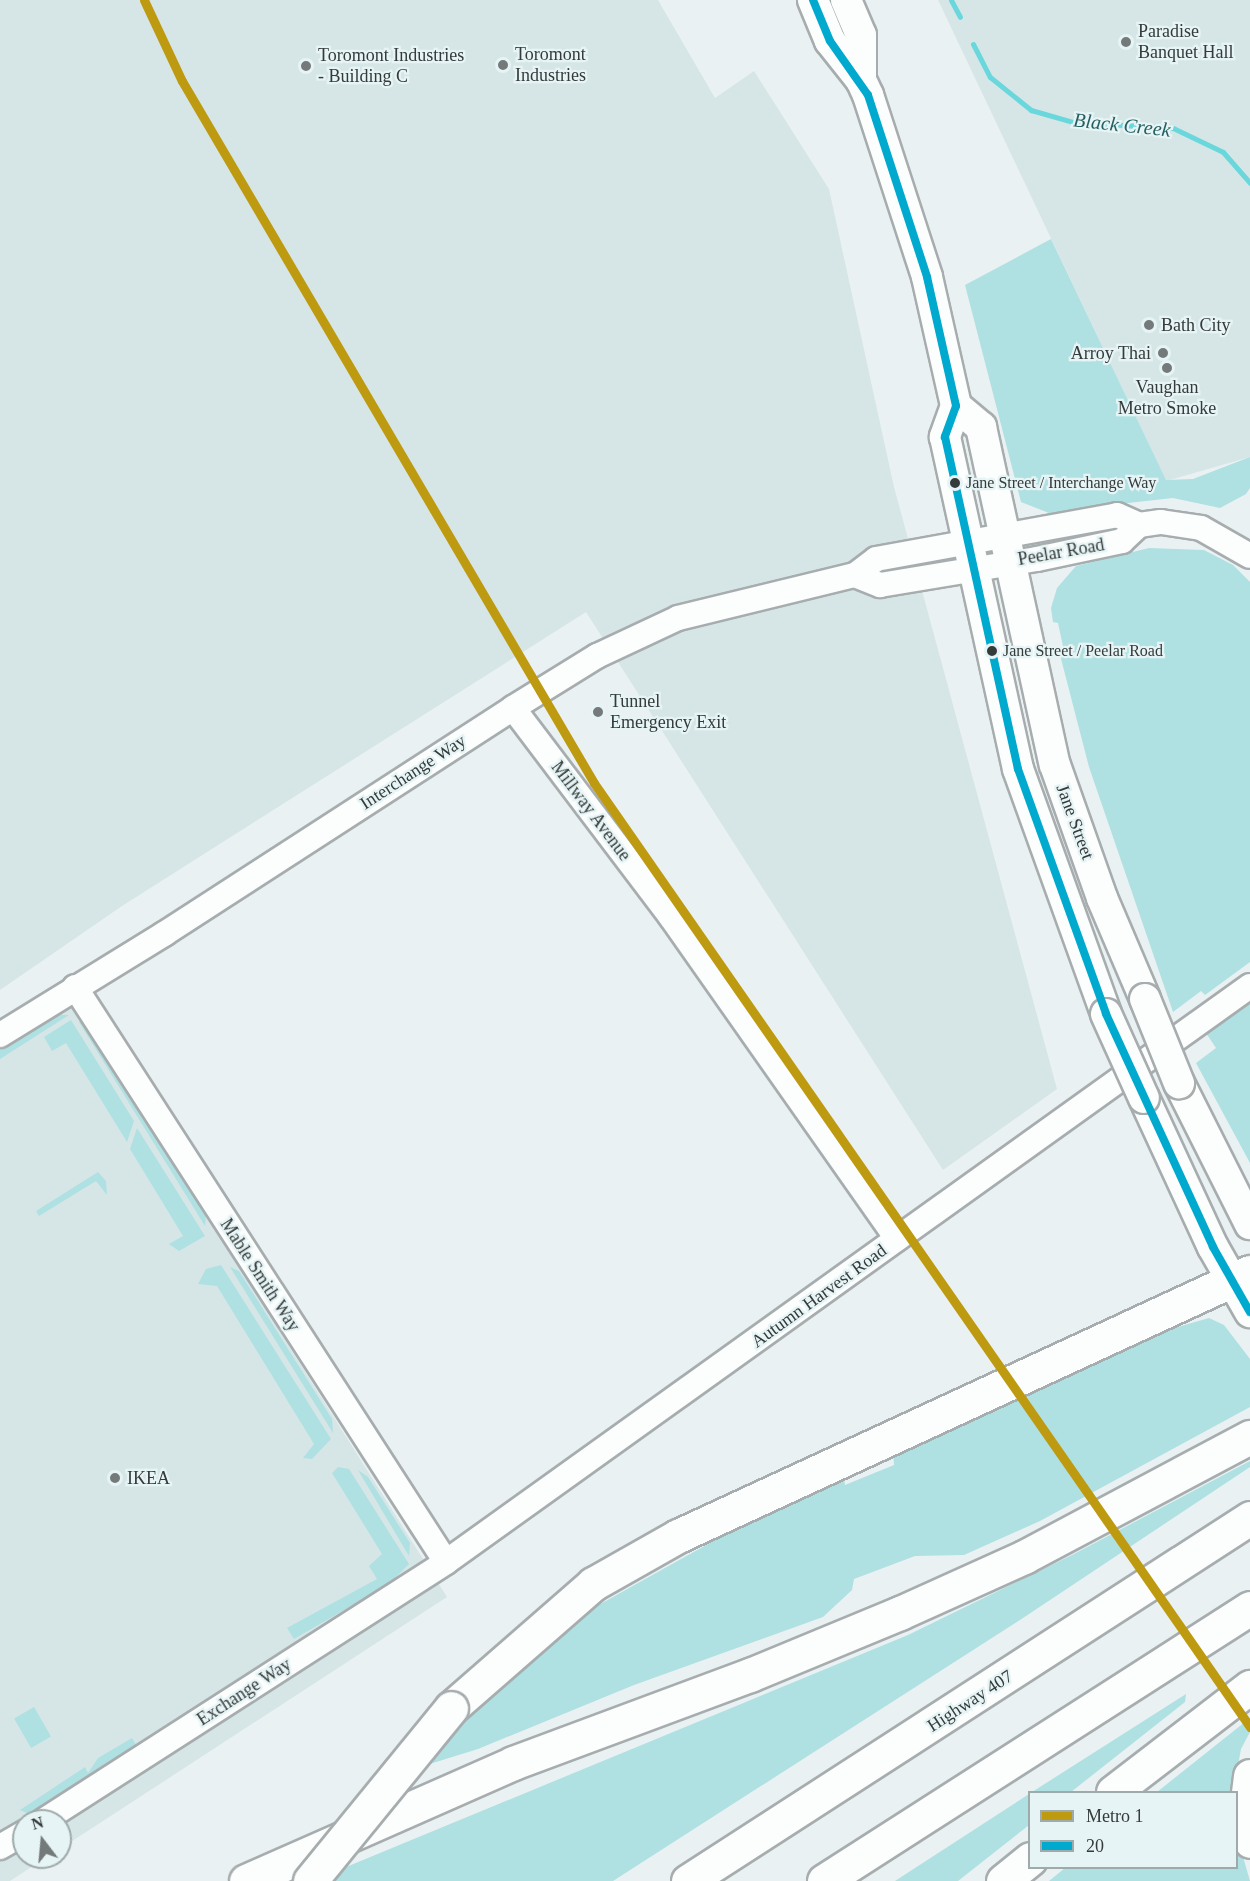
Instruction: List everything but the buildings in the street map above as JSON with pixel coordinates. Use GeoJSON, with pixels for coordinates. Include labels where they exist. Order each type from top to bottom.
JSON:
{"type":"FeatureCollection","features":[{"type":"Feature","properties":{"kind":"highway"},"geometry":{"type":"LineString","coordinates":[[310,1881],[451,1708],[592,1584],[678,1536],[1241,1276]]}},
{"type":"Feature","properties":{"kind":"highway"},"geometry":{"type":"LineString","coordinates":[[246,1881],[513,1763],[750,1675],[900,1613],[1024,1557],[1250,1437]]}},
{"type":"Feature","properties":{"kind":"highway","name":"Highway 407"},"geometry":{"type":"LineString","coordinates":[[688,1881],[1250,1518]]}},
{"type":"Feature","properties":{"kind":"highway"},"geometry":{"type":"LineString","coordinates":[[824,1881],[1250,1608]]}},
{"type":"Feature","properties":{"kind":"highway"},"geometry":{"type":"LineString","coordinates":[[1114,1791],[1250,1687]]}},
{"type":"Feature","properties":{"kind":"highway"},"geometry":{"type":"LineString","coordinates":[[1250,1776],[1246,1811],[1250,1841]]}},
{"type":"Feature","properties":{"kind":"highway"},"geometry":{"type":"LineString","coordinates":[[1003,1881],[1028,1860]]}},
{"type":"Feature","properties":{"kind":"main road"},"geometry":{"type":"LineString","coordinates":[[813,0],[830,41],[861,80]]}},
{"type":"Feature","properties":{"kind":"main road"},"geometry":{"type":"LineString","coordinates":[[846,0],[861,35],[861,80],[927,277],[957,406]]}},
{"type":"Feature","properties":{"kind":"main road","name":"Jane Street"},"geometry":{"type":"LineString","coordinates":[[1250,1224],[1179,1083],[1102,898],[1055,765],[981,427],[957,406],[945,437],[1018,769],[1106,1014],[1144,1098],[1241,1276],[1250,1312]]}},
{"type":"Feature","properties":{"kind":"street","name":"Peelar Road"},"geometry":{"type":"LineString","coordinates":[[972,554],[1122,541],[1139,525],[1161,522],[1201,528],[1250,556]]}},
{"type":"Feature","properties":{"kind":"street","name":"Interchange Way"},"geometry":{"type":"LineString","coordinates":[[0,1035],[597,656],[678,618],[855,575],[880,585],[972,554]]}},
{"type":"Feature","properties":{"kind":"street","name":"Millway Avenue"},"geometry":{"type":"LineString","coordinates":[[513,708],[671,917],[897,1239]]}},
{"type":"Feature","properties":{"kind":"street","name":"Autumn Harvest Road"},"geometry":{"type":"LineString","coordinates":[[446,1562],[1250,986]]}},
{"type":"Feature","properties":{"kind":"street","name":"Mable Smith Way"},"geometry":{"type":"LineString","coordinates":[[75,987],[446,1562]]}},
{"type":"Feature","properties":{"kind":"street","name":"Exchange Way"},"geometry":{"type":"LineString","coordinates":[[62,1809],[446,1562]]}},
{"type":"Feature","properties":{"kind":"shaded area"},"geometry":{"type":"Polygon","coordinates":[[[0,0],[658,0],[715,98],[754,71],[829,189],[894,487],[1057,1089],[943,1170],[586,612],[122,906],[0,990],[0,0]]]}},
{"type":"Feature","properties":{"kind":"shaded area"},"geometry":{"type":"Polygon","coordinates":[[[938,0],[1250,0],[1250,457],[1166,481],[938,0]]]}},
{"type":"Feature","properties":{"kind":"shaded area"},"geometry":{"type":"Polygon","coordinates":[[[1051,239],[1166,480],[1193,479],[1250,457],[1250,488],[1246,494],[1220,508],[1173,498],[1128,503],[1050,521],[1049,513],[1021,502],[965,285],[1051,239]]]}},
{"type":"Feature","properties":{"kind":"shaded area"},"geometry":{"type":"Polygon","coordinates":[[[1149,548],[1204,550],[1233,565],[1250,582],[1250,962],[1205,995],[1201,991],[1173,1012],[1089,767],[1059,651],[1064,651],[1058,623],[1053,622],[1051,608],[1057,588],[1076,566],[1149,548]]]}},
{"type":"Feature","properties":{"kind":"shaded area"},"geometry":{"type":"Polygon","coordinates":[[[1250,999],[1250,1163],[1196,1063],[1216,1048],[1206,1033],[1250,999]]]}},
{"type":"Feature","properties":{"kind":"shaded area"},"geometry":{"type":"Polygon","coordinates":[[[73,1003],[447,1597],[72,1841],[72,1809],[12,1809],[12,1869],[28,1869],[10,1881],[0,1881],[0,1048],[73,1003]]]}},
{"type":"Feature","properties":{"kind":"shaded area"},"geometry":{"type":"Polygon","coordinates":[[[59,1015],[69,1015],[0,1059],[0,1050],[59,1015]]]}},
{"type":"Feature","properties":{"kind":"shaded area"},"geometry":{"type":"Polygon","coordinates":[[[71,1020],[134,1121],[127,1142],[66,1043],[52,1051],[44,1037],[71,1020]]]}},
{"type":"Feature","properties":{"kind":"shaded area"},"geometry":{"type":"Polygon","coordinates":[[[82,1020],[206,1214],[205,1226],[79,1022],[82,1020]]]}},
{"type":"Feature","properties":{"kind":"shaded area"},"geometry":{"type":"Polygon","coordinates":[[[137,1128],[205,1236],[179,1251],[169,1244],[183,1236],[130,1149],[137,1128]]]}},
{"type":"Feature","properties":{"kind":"shaded area"},"geometry":{"type":"Polygon","coordinates":[[[98,1172],[106,1181],[107,1195],[96,1181],[39,1216],[36,1211],[98,1172]]]}},
{"type":"Feature","properties":{"kind":"shaded area"},"geometry":{"type":"Polygon","coordinates":[[[221,1265],[331,1439],[312,1459],[303,1458],[314,1444],[217,1286],[198,1284],[206,1269],[221,1265]]]}},
{"type":"Feature","properties":{"kind":"shaded area"},"geometry":{"type":"Polygon","coordinates":[[[230,1267],[239,1271],[332,1419],[333,1433],[230,1267]]]}},
{"type":"Feature","properties":{"kind":"shaded area"},"geometry":{"type":"Polygon","coordinates":[[[1209,1318],[1224,1325],[1250,1359],[1250,1407],[1040,1521],[964,1555],[915,1556],[854,1579],[852,1590],[823,1617],[634,1685],[478,1749],[420,1767],[468,1713],[595,1607],[794,1496],[843,1474],[845,1485],[894,1465],[893,1450],[1033,1391],[1150,1335],[1209,1318]]]}},
{"type":"Feature","properties":{"kind":"shaded area"},"geometry":{"type":"Polygon","coordinates":[[[1250,1461],[1250,1467],[1026,1616],[613,1881],[326,1881],[334,1872],[908,1635],[1074,1554],[1250,1461]]]}},
{"type":"Feature","properties":{"kind":"shaded area"},"geometry":{"type":"Polygon","coordinates":[[[338,1467],[349,1469],[409,1564],[389,1584],[294,1639],[287,1628],[377,1579],[369,1566],[382,1554],[332,1473],[338,1467]]]}},
{"type":"Feature","properties":{"kind":"shaded area"},"geometry":{"type":"Polygon","coordinates":[[[358,1470],[368,1477],[410,1543],[409,1556],[358,1470]]]}},
{"type":"Feature","properties":{"kind":"shaded area"},"geometry":{"type":"Polygon","coordinates":[[[1186,1694],[1185,1702],[1072,1791],[1034,1791],[1186,1694]]]}},
{"type":"Feature","properties":{"kind":"shaded area"},"geometry":{"type":"Polygon","coordinates":[[[34,1707],[51,1736],[31,1748],[14,1718],[34,1707]]]}},
{"type":"Feature","properties":{"kind":"shaded area"},"geometry":{"type":"Polygon","coordinates":[[[1250,1718],[1250,1732],[1241,1749],[1233,1791],[1158,1791],[1250,1718]]]}},
{"type":"Feature","properties":{"kind":"shaded area"},"geometry":{"type":"Polygon","coordinates":[[[132,1738],[138,1748],[37,1809],[22,1809],[85,1767],[88,1773],[98,1758],[132,1738]]]}},
{"type":"Feature","properties":{"kind":"shaded area"},"geometry":{"type":"Polygon","coordinates":[[[1028,1795],[1028,1826],[958,1881],[895,1881],[1028,1795]]]}},
{"type":"Feature","properties":{"kind":"shaded area"},"geometry":{"type":"Polygon","coordinates":[[[1238,1839],[1250,1881],[1049,1881],[1064,1869],[1238,1869],[1238,1839]]]}},
{"type":"Feature","properties":{"kind":"waterway","name":"Black Creek"},"geometry":{"type":"LineString","coordinates":[[951,0],[960,17]]}},
{"type":"Feature","properties":{"kind":"waterway","name":"Black Creek"},"geometry":{"type":"LineString","coordinates":[[973,44],[990,77],[1031,110],[1073,122],[1173,128],[1223,152],[1250,183]]}},
{"type":"Feature","properties":{"kind":"metro line","name":"1"},"geometry":{"type":"LineString","coordinates":[[144,0],[182,81],[594,783],[1250,1727]]}},
{"type":"Feature","properties":{"kind":"transit line","name":"20"},"geometry":{"type":"LineString","coordinates":[[813,0],[830,41],[868,95],[927,277],[956,406],[945,437],[1018,769],[1106,1014],[1213,1247],[1250,1312]]}},
{"type":"Feature","properties":{"kind":"place","name":"Paradise Banquet Hall"},"geometry":{"type":"Point","coordinates":[1126,42]}},
{"type":"Feature","properties":{"kind":"place","name":"Toromont Industries"},"geometry":{"type":"Point","coordinates":[503,65]}},
{"type":"Feature","properties":{"kind":"place","name":"Toromont Industries - Building C"},"geometry":{"type":"Point","coordinates":[306,66]}},
{"type":"Feature","properties":{"kind":"place","name":"Bath City"},"geometry":{"type":"Point","coordinates":[1149,325]}},
{"type":"Feature","properties":{"kind":"place","name":"Arroy Thai"},"geometry":{"type":"Point","coordinates":[1163,353]}},
{"type":"Feature","properties":{"kind":"place","name":"Vaughan Metro Smoke"},"geometry":{"type":"Point","coordinates":[1167,368]}},
{"type":"Feature","properties":{"kind":"place","name":"Jane Street / Interchange Way"},"geometry":{"type":"Point","coordinates":[955,483]}},
{"type":"Feature","properties":{"kind":"place","name":"Jane Street / Peelar Road"},"geometry":{"type":"Point","coordinates":[992,651]}},
{"type":"Feature","properties":{"kind":"place","name":"Tunnel Emergency Exit"},"geometry":{"type":"Point","coordinates":[598,712]}},
{"type":"Feature","properties":{"kind":"place","name":"IKEA"},"geometry":{"type":"Point","coordinates":[115,1478]}}]}
